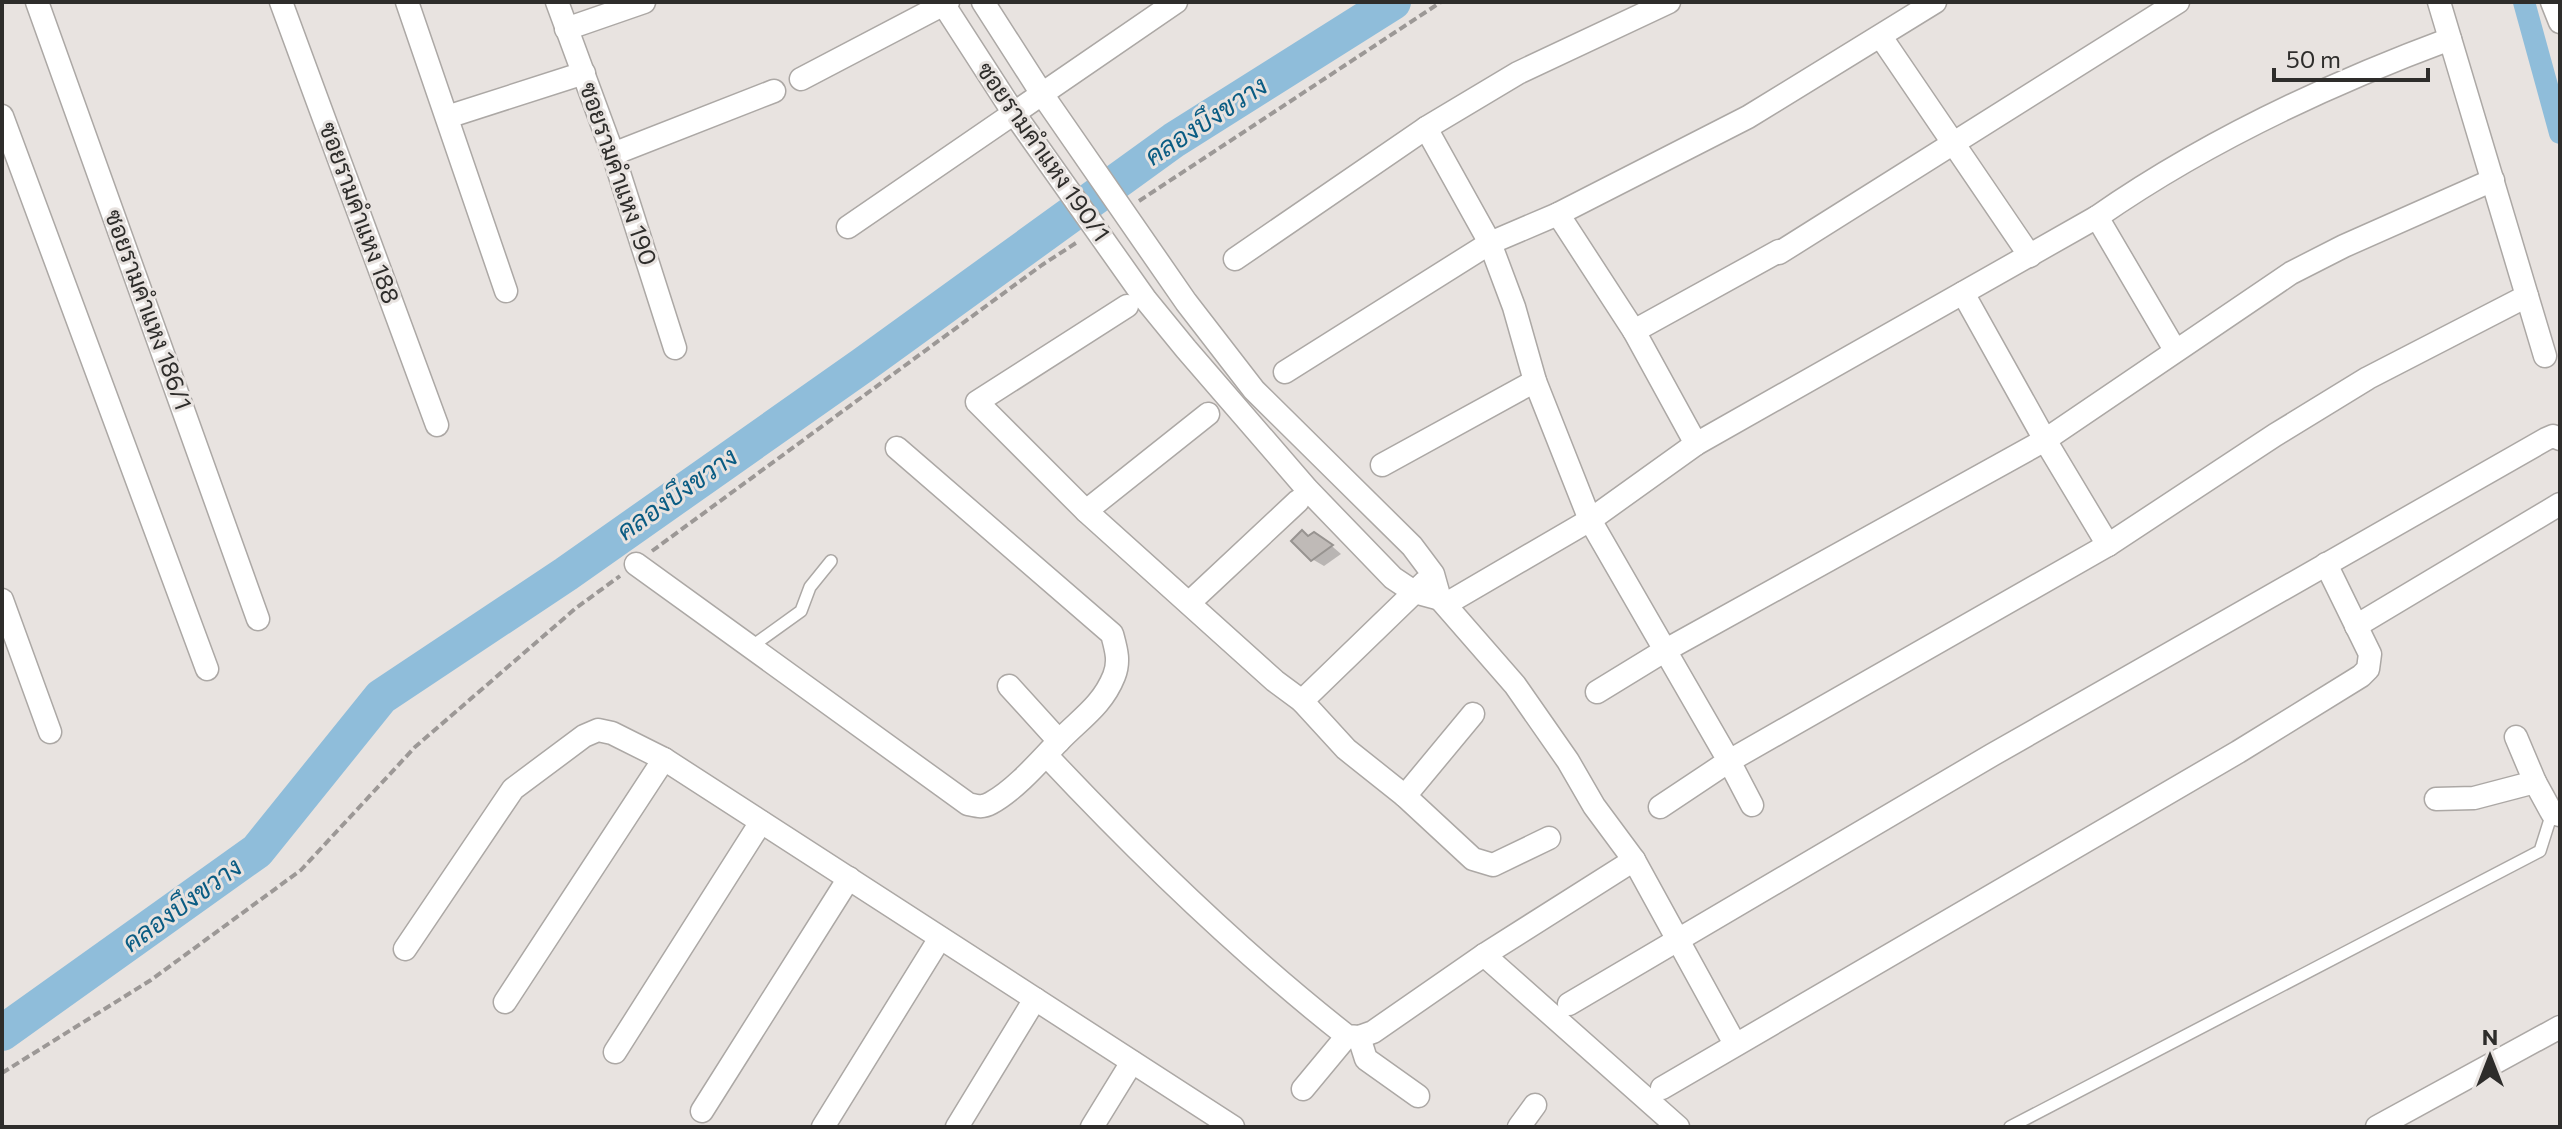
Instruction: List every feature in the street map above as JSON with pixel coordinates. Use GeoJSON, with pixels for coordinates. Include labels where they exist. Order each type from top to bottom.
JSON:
{"type":"FeatureCollection","features":[{"type":"Feature","properties":{"kind":"street","name":"ซอยรามคำแหง 186/1"},"geometry":{"type":"LineString","coordinates":[[37,2],[258,619]]}},
{"type":"Feature","properties":{"kind":"street","name":"ซอยรามคำแหง 188"},"geometry":{"type":"LineString","coordinates":[[281,2],[437,425]]}},
{"type":"Feature","properties":{"kind":"street"},"geometry":{"type":"LineString","coordinates":[[407,2],[506,291]]}},
{"type":"Feature","properties":{"kind":"street","name":"ซอยรามคำแหง 190"},"geometry":{"type":"LineString","coordinates":[[557,2],[613,154],[675,348]]}},
{"type":"Feature","properties":{"kind":"street"},"geometry":{"type":"LineString","coordinates":[[566,29],[644,2]]}},
{"type":"Feature","properties":{"kind":"street","name":"ซอยรามคำแหง 190/1"},"geometry":{"type":"LineString","coordinates":[[983,2],[1042,94],[1186,302],[1254,390],[1412,546],[1433,574]]}},
{"type":"Feature","properties":{"kind":"street"},"geometry":{"type":"LineString","coordinates":[[848,227],[1176,2]]}},
{"type":"Feature","properties":{"kind":"street"},"geometry":{"type":"LineString","coordinates":[[1235,259],[1426,128],[1518,73],[1669,2]]}},
{"type":"Feature","properties":{"kind":"street"},"geometry":{"type":"LineString","coordinates":[[1285,372],[1490,243],[1558,214],[1748,117],[1935,2]]}},
{"type":"Feature","properties":{"kind":"street"},"geometry":{"type":"LineString","coordinates":[[1634,331],[1779,252],[2178,2]]}},
{"type":"Feature","properties":{"kind":"street"},"geometry":{"type":"LineString","coordinates":[[2439,2],[2545,356]]}},
{"type":"Feature","properties":{"kind":"street"},"geometry":{"type":"LineString","coordinates":[[2552,2],[2560,22]]}},
{"type":"Feature","properties":{"kind":"street"},"geometry":{"type":"LineString","coordinates":[[801,79],[945,3]]}},
{"type":"Feature","properties":{"kind":"street","name":"ซอยรามคำแหง 190/1"},"geometry":{"type":"LineString","coordinates":[[945,3],[1013,112],[1144,307],[1307,489],[1308,499],[1393,578],[1414,592]]}},
{"type":"Feature","properties":{"kind":"street"},"geometry":{"type":"LineString","coordinates":[[1881,37],[2030,256]]}},
{"type":"Feature","properties":{"kind":"street"},"geometry":{"type":"LineString","coordinates":[[1414,592],[1443,602],[1590,520],[1696,444],[2030,256],[2097,217],[2150,180],[2233,135],[2366,71],[2450,39]]}},
{"type":"Feature","properties":{"kind":"street"},"geometry":{"type":"LineString","coordinates":[[447,117],[584,73]]}},
{"type":"Feature","properties":{"kind":"street"},"geometry":{"type":"LineString","coordinates":[[613,154],[774,91]]}},
{"type":"Feature","properties":{"kind":"street"},"geometry":{"type":"LineString","coordinates":[[2,116],[207,669]]}},
{"type":"Feature","properties":{"kind":"street"},"geometry":{"type":"LineString","coordinates":[[1426,128],[1490,243],[1514,307],[1535,381],[1590,520],[1752,805]]}},
{"type":"Feature","properties":{"kind":"street"},"geometry":{"type":"LineString","coordinates":[[1597,692],[1664,651],[2045,440],[2291,273],[2493,180]]}},
{"type":"Feature","properties":{"kind":"street"},"geometry":{"type":"LineString","coordinates":[[1558,214],[1634,331],[1696,444]]}},
{"type":"Feature","properties":{"kind":"street"},"geometry":{"type":"LineString","coordinates":[[2097,217],[2175,350]]}},
{"type":"Feature","properties":{"kind":"street"},"geometry":{"type":"LineString","coordinates":[[1963,293],[2108,545]]}},
{"type":"Feature","properties":{"kind":"street"},"geometry":{"type":"LineString","coordinates":[[1660,807],[1729,761],[2108,545],[2320,406],[2527,296]]}},
{"type":"Feature","properties":{"kind":"street"},"geometry":{"type":"LineString","coordinates":[[1186,302],[1144,307],[977,402],[1086,511],[1275,681],[1302,701],[1346,749],[1405,796],[1473,859],[1493,865],[1549,838]]}},
{"type":"Feature","properties":{"kind":"street"},"geometry":{"type":"LineString","coordinates":[[1382,465],[1535,381]]}},
{"type":"Feature","properties":{"kind":"street"},"geometry":{"type":"LineString","coordinates":[[1086,511],[1208,414]]}},
{"type":"Feature","properties":{"kind":"street"},"geometry":{"type":"LineString","coordinates":[[1569,1004],[1992,755],[2326,564],[2546,439],[2553,436],[2560,439]]}},
{"type":"Feature","properties":{"kind":"street"},"geometry":{"type":"LineString","coordinates":[[636,564],[968,804],[981,807],[993,803],[1093,711],[1114,676],[1118,656],[1112,634],[897,448]]}},
{"type":"Feature","properties":{"kind":"street"},"geometry":{"type":"LineString","coordinates":[[1189,603],[1308,499],[1342,475]]}},
{"type":"Feature","properties":{"kind":"street"},"geometry":{"type":"LineString","coordinates":[[2356,626],[2560,504]]}},
{"type":"Feature","properties":{"kind":"street"},"geometry":{"type":"LineString","coordinates":[[1662,1088],[2346,687],[2368,669],[2370,654],[2326,564]]}},
{"type":"Feature","properties":{"kind":"street"},"geometry":{"type":"LineString","coordinates":[[1302,701],[1433,574],[1443,602],[1515,685],[1568,761],[1594,806],[1634,860],[1735,1044]]}},
{"type":"Feature","properties":{"kind":"street"},"geometry":{"type":"LineString","coordinates":[[2,600],[50,732]]}},
{"type":"Feature","properties":{"kind":"street"},"geometry":{"type":"LineString","coordinates":[[1009,686],[1053,748],[1130,842],[1281,984],[1353,1037],[1366,1059],[1418,1096]]}},
{"type":"Feature","properties":{"kind":"street"},"geometry":{"type":"LineString","coordinates":[[1405,796],[1473,714]]}},
{"type":"Feature","properties":{"kind":"street"},"geometry":{"type":"LineString","coordinates":[[405,949],[513,789],[584,736],[598,730],[612,733],[664,759],[1228,1126]]}},
{"type":"Feature","properties":{"kind":"street"},"geometry":{"type":"LineString","coordinates":[[2516,737],[2535,782],[2556,814]]}},
{"type":"Feature","properties":{"kind":"street"},"geometry":{"type":"LineString","coordinates":[[505,1002],[664,759]]}},
{"type":"Feature","properties":{"kind":"street"},"geometry":{"type":"LineString","coordinates":[[2436,799],[2474,798],[2535,782]]}},
{"type":"Feature","properties":{"kind":"street"},"geometry":{"type":"LineString","coordinates":[[615,1052],[761,822]]}},
{"type":"Feature","properties":{"kind":"street"},"geometry":{"type":"LineString","coordinates":[[1303,1089],[1353,1037],[1373,1032],[1484,955],[1634,860]]}},
{"type":"Feature","properties":{"kind":"street"},"geometry":{"type":"LineString","coordinates":[[702,1111],[849,878]]}},
{"type":"Feature","properties":{"kind":"street"},"geometry":{"type":"LineString","coordinates":[[823,1127],[940,938]]}},
{"type":"Feature","properties":{"kind":"street"},"geometry":{"type":"LineString","coordinates":[[1484,955],[1678,1127]]}},
{"type":"Feature","properties":{"kind":"street"},"geometry":{"type":"LineString","coordinates":[[957,1127],[1035,999]]}},
{"type":"Feature","properties":{"kind":"street"},"geometry":{"type":"LineString","coordinates":[[2377,1127],[2560,1027]]}},
{"type":"Feature","properties":{"kind":"street"},"geometry":{"type":"LineString","coordinates":[[1092,1127],[1132,1062]]}},
{"type":"Feature","properties":{"kind":"street"},"geometry":{"type":"LineString","coordinates":[[1519,1127],[1535,1105]]}},
{"type":"Feature","properties":{"kind":"lane"},"geometry":{"type":"LineString","coordinates":[[751,647],[801,611],[810,587],[831,561]]}},
{"type":"Feature","properties":{"kind":"lane"},"geometry":{"type":"LineString","coordinates":[[2010,1127],[2540,851],[2556,814]]}},
{"type":"Feature","properties":{"kind":"path"},"geometry":{"type":"LineString","coordinates":[[1135,204],[1441,2]]}},
{"type":"Feature","properties":{"kind":"path"},"geometry":{"type":"LineString","coordinates":[[2,1073],[151,980],[301,870],[415,747],[576,608],[842,411],[1082,239]]}},
{"type":"Feature","properties":{"kind":"building"},"geometry":{"type":"Polygon","coordinates":[[[1302,530],[1308,536],[1314,532],[1333,545],[1311,561],[1291,541],[1302,530]]]}},
{"type":"Feature","properties":{"kind":"waterway","name":"คลองบึงขวาง"},"geometry":{"type":"LineString","coordinates":[[2,1033],[257,851],[381,697],[566,574],[863,365],[1174,140],[1393,2]]}},
{"type":"Feature","properties":{"kind":"waterway"},"geometry":{"type":"LineString","coordinates":[[2524,2],[2560,133]]}}]}
